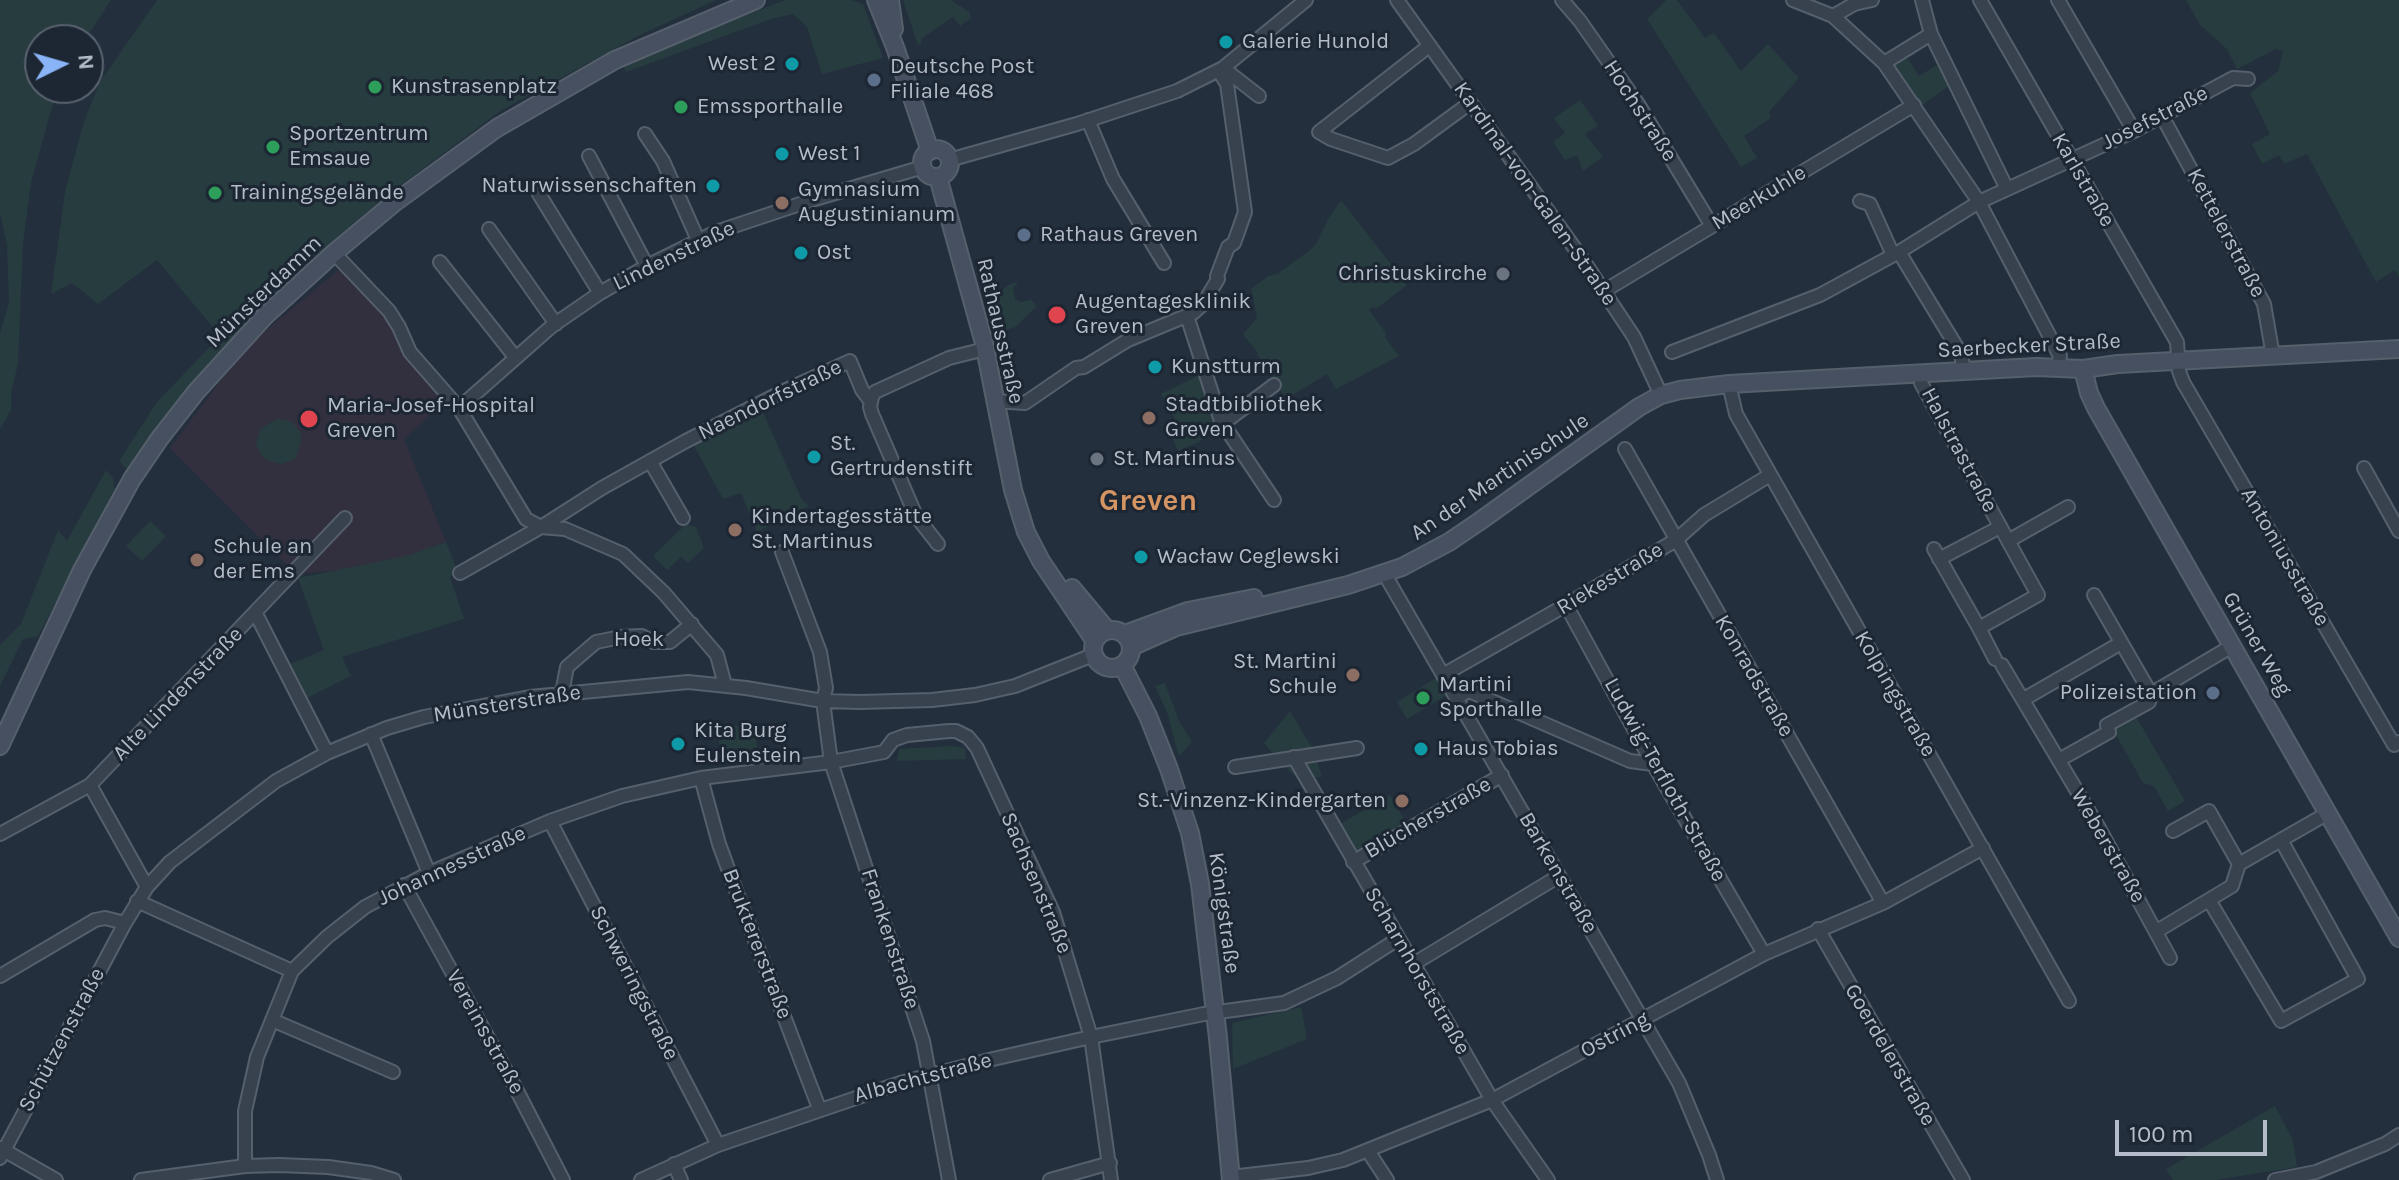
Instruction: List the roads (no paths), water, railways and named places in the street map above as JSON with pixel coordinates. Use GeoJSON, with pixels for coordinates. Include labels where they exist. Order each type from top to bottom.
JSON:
{"type":"FeatureCollection","features":[{"type":"Feature","properties":{"kind":"street","name":"Münsterdamm"},"geometry":{"type":"LineString","coordinates":[[0,746],[82,570],[132,479],[160,438],[265,316],[394,203],[497,128],[615,60],[756,0]]}},
{"type":"Feature","properties":{"kind":"street"},"geometry":{"type":"LineString","coordinates":[[876,0],[930,151]]}},
{"type":"Feature","properties":{"kind":"street"},"geometry":{"type":"LineString","coordinates":[[890,0],[895,47]]}},
{"type":"Feature","properties":{"kind":"street"},"geometry":{"type":"LineString","coordinates":[[949,160],[1177,91],[1221,69],[1306,0]]}},
{"type":"Feature","properties":{"kind":"street","name":"Kardinal-von-Galen-Straße"},"geometry":{"type":"LineString","coordinates":[[1397,0],[1604,291],[1634,337],[1661,395]]}},
{"type":"Feature","properties":{"kind":"street","name":"Hochstraße"},"geometry":{"type":"LineString","coordinates":[[1562,0],[1638,104],[1712,226]]}},
{"type":"Feature","properties":{"kind":"street"},"geometry":{"type":"LineString","coordinates":[[1793,0],[1833,16],[1884,63],[1979,202],[2060,356],[2058,366]]}},
{"type":"Feature","properties":{"kind":"street"},"geometry":{"type":"LineString","coordinates":[[1833,16],[1854,4],[1872,0]]}},
{"type":"Feature","properties":{"kind":"street"},"geometry":{"type":"LineString","coordinates":[[1922,0],[1931,34],[2007,189]]}},
{"type":"Feature","properties":{"kind":"street","name":"Karlstraße"},"geometry":{"type":"LineString","coordinates":[[1980,0],[2177,342],[2179,361]]}},
{"type":"Feature","properties":{"kind":"street"},"geometry":{"type":"LineString","coordinates":[[2058,0],[2134,131]]}},
{"type":"Feature","properties":{"kind":"street"},"geometry":{"type":"LineString","coordinates":[[1884,63],[1931,34]]}},
{"type":"Feature","properties":{"kind":"street"},"geometry":{"type":"LineString","coordinates":[[1429,46],[1325,135],[1388,158],[1414,144],[1470,103]]}},
{"type":"Feature","properties":{"kind":"street"},"geometry":{"type":"LineString","coordinates":[[1221,69],[1259,96]]}},
{"type":"Feature","properties":{"kind":"street"},"geometry":{"type":"LineString","coordinates":[[995,401],[1025,403],[1076,368],[1084,367],[1128,340],[1187,316],[1203,304],[1218,279],[1228,247],[1234,243],[1245,212],[1227,84],[1221,69]]}},
{"type":"Feature","properties":{"kind":"street","name":"Josefstraße"},"geometry":{"type":"LineString","coordinates":[[1672,352],[1820,295],[1896,254],[1979,202],[2134,131],[2233,78],[2248,79]]}},
{"type":"Feature","properties":{"kind":"street","name":"Meerkuhle"},"geometry":{"type":"LineString","coordinates":[[1604,291],[1914,105]]}},
{"type":"Feature","properties":{"kind":"street","name":"Kettelerstraße"},"geometry":{"type":"LineString","coordinates":[[2162,116],[2264,304],[2273,356]]}},
{"type":"Feature","properties":{"kind":"street"},"geometry":{"type":"LineString","coordinates":[[1088,120],[1113,179],[1164,263]]}},
{"type":"Feature","properties":{"kind":"street"},"geometry":{"type":"LineString","coordinates":[[645,134],[663,161],[698,240]]}},
{"type":"Feature","properties":{"kind":"street"},"geometry":{"type":"LineString","coordinates":[[941,150],[949,160],[947,171],[938,177],[928,174],[923,167],[923,158],[930,151],[941,150]]}},
{"type":"Feature","properties":{"kind":"street"},"geometry":{"type":"LineString","coordinates":[[589,156],[647,266]]}},
{"type":"Feature","properties":{"kind":"street","name":"Lindenstraße"},"geometry":{"type":"LineString","coordinates":[[459,408],[556,324],[600,293],[647,266],[698,240],[815,199],[923,167]]}},
{"type":"Feature","properties":{"kind":"street","name":"Rathausstraße"},"geometry":{"type":"LineString","coordinates":[[938,177],[985,349],[1015,497],[1029,531],[1069,584],[1098,642]]}},
{"type":"Feature","properties":{"kind":"street"},"geometry":{"type":"LineString","coordinates":[[539,194],[600,293]]}},
{"type":"Feature","properties":{"kind":"street"},"geometry":{"type":"LineString","coordinates":[[1860,201],[1870,204],[1896,254],[1961,354],[1964,371]]}},
{"type":"Feature","properties":{"kind":"street"},"geometry":{"type":"LineString","coordinates":[[489,229],[556,324]]}},
{"type":"Feature","properties":{"kind":"street"},"geometry":{"type":"LineString","coordinates":[[334,253],[389,311],[410,352],[459,408],[526,519],[541,527],[565,529],[623,554],[664,593],[717,655],[725,685]]}},
{"type":"Feature","properties":{"kind":"street"},"geometry":{"type":"LineString","coordinates":[[440,262],[515,357]]}},
{"type":"Feature","properties":{"kind":"street"},"geometry":{"type":"LineString","coordinates":[[1187,316],[1221,421],[1274,500]]}},
{"type":"Feature","properties":{"kind":"street"},"geometry":{"type":"LineString","coordinates":[[938,544],[916,516],[872,414],[871,402],[875,392],[905,378],[949,358],[985,349]]}},
{"type":"Feature","properties":{"kind":"street","name":"Saerbecker Straße"},"geometry":{"type":"LineString","coordinates":[[1661,395],[1729,384],[2058,366],[2083,369],[2118,364],[2399,349]]}},
{"type":"Feature","properties":{"kind":"street","name":"Naendorfstraße"},"geometry":{"type":"LineString","coordinates":[[460,573],[650,461],[786,390],[850,361],[862,390],[871,402]]}},
{"type":"Feature","properties":{"kind":"street","name":"Antoniusstraße"},"geometry":{"type":"LineString","coordinates":[[2179,361],[2183,382],[2394,745],[2399,742]]}},
{"type":"Feature","properties":{"kind":"street","name":"Grüner Weg"},"geometry":{"type":"LineString","coordinates":[[2083,369],[2096,408],[2399,938]]}},
{"type":"Feature","properties":{"kind":"street","name":"Halstrastraße"},"geometry":{"type":"LineString","coordinates":[[1921,373],[1921,383],[2038,595],[1979,628]]}},
{"type":"Feature","properties":{"kind":"street","name":"Kolpingstraße"},"geometry":{"type":"LineString","coordinates":[[1729,384],[1736,414],[2069,1001]]}},
{"type":"Feature","properties":{"kind":"street"},"geometry":{"type":"LineString","coordinates":[[1221,421],[1229,419],[1274,385]]}},
{"type":"Feature","properties":{"kind":"street","name":"An der Martinischule"},"geometry":{"type":"LineString","coordinates":[[1128,641],[1188,611],[1221,603],[1311,593],[1402,567],[1449,542],[1639,407],[1661,395]]}},
{"type":"Feature","properties":{"kind":"street","name":"Konradstraße"},"geometry":{"type":"LineString","coordinates":[[1625,449],[1883,903]]}},
{"type":"Feature","properties":{"kind":"street"},"geometry":{"type":"LineString","coordinates":[[650,461],[683,518]]}},
{"type":"Feature","properties":{"kind":"street"},"geometry":{"type":"LineString","coordinates":[[2364,468],[2399,531]]}},
{"type":"Feature","properties":{"kind":"street","name":"Riekestraße"},"geometry":{"type":"LineString","coordinates":[[1443,675],[1676,540],[1704,515],[1770,475]]}},
{"type":"Feature","properties":{"kind":"street"},"geometry":{"type":"LineString","coordinates":[[2008,541],[2068,507]]}},
{"type":"Feature","properties":{"kind":"street","name":"Alte Lindenstraße"},"geometry":{"type":"LineString","coordinates":[[0,834],[90,785],[345,518]]}},
{"type":"Feature","properties":{"kind":"street","name":"Halstrastraße"},"geometry":{"type":"LineString","coordinates":[[1998,662],[1936,554],[2000,527]]}},
{"type":"Feature","properties":{"kind":"street","name":"Frankenstraße"},"geometry":{"type":"LineString","coordinates":[[782,552],[820,652],[831,762],[913,1007],[931,1074],[949,1180]]}},
{"type":"Feature","properties":{"kind":"street","name":"Barkenstraße"},"geometry":{"type":"LineString","coordinates":[[1384,573],[1644,1020],[1684,1093],[1717,1180]]}},
{"type":"Feature","properties":{"kind":"street"},"geometry":{"type":"LineString","coordinates":[[2059,760],[2109,732],[2107,725],[2149,702],[2151,694],[2094,595]]}},
{"type":"Feature","properties":{"kind":"street","name":"Ludwig-Terfloth-Straße"},"geometry":{"type":"LineString","coordinates":[[1566,605],[1653,764],[1764,954]]}},
{"type":"Feature","properties":{"kind":"street"},"geometry":{"type":"LineString","coordinates":[[256,614],[327,753]]}},
{"type":"Feature","properties":{"kind":"street","name":"Hoek"},"geometry":{"type":"LineString","coordinates":[[562,693],[567,667],[596,642],[642,636],[653,642],[670,642],[692,624]]}},
{"type":"Feature","properties":{"kind":"street"},"geometry":{"type":"LineString","coordinates":[[1114,629],[1128,641],[1127,660],[1122,665],[1105,667],[1096,660],[1098,642],[1114,629]]}},
{"type":"Feature","properties":{"kind":"street","name":"Münsterstraße"},"geometry":{"type":"LineString","coordinates":[[125,923],[147,887],[170,862],[276,781],[327,753],[387,728],[444,712],[562,693],[688,682],[823,701],[932,700],[975,695],[1015,686],[1098,642]]}},
{"type":"Feature","properties":{"kind":"street"},"geometry":{"type":"LineString","coordinates":[[2024,699],[2121,643]]}},
{"type":"Feature","properties":{"kind":"street"},"geometry":{"type":"LineString","coordinates":[[2151,694],[2232,646]]}},
{"type":"Feature","properties":{"kind":"street","name":"Weberstraße"},"geometry":{"type":"LineString","coordinates":[[1998,662],[2024,699],[2170,958]]}},
{"type":"Feature","properties":{"kind":"street","name":"Königstraße"},"geometry":{"type":"LineString","coordinates":[[1122,665],[1148,716],[1190,833],[1200,884],[1231,1179]]}},
{"type":"Feature","properties":{"kind":"street"},"geometry":{"type":"LineString","coordinates":[[1457,697],[1469,691],[1630,761],[1653,764]]}},
{"type":"Feature","properties":{"kind":"street","name":"Sachsenstraße"},"geometry":{"type":"LineString","coordinates":[[831,762],[884,752],[893,740],[907,735],[956,731],[968,737],[977,748],[1053,912],[1091,1037],[1111,1180]]}},
{"type":"Feature","properties":{"kind":"street"},"geometry":{"type":"LineString","coordinates":[[371,734],[429,873]]}},
{"type":"Feature","properties":{"kind":"street"},"geometry":{"type":"LineString","coordinates":[[1235,767],[1357,748]]}},
{"type":"Feature","properties":{"kind":"street","name":"Scharnhorststraße"},"geometry":{"type":"LineString","coordinates":[[1294,757],[1492,1100],[1548,1180]]}},
{"type":"Feature","properties":{"kind":"street","name":"Johannesstraße"},"geometry":{"type":"LineString","coordinates":[[245,1166],[245,1111],[257,1057],[292,971],[327,937],[365,907],[429,873],[550,821],[622,796],[701,778],[831,762]]}},
{"type":"Feature","properties":{"kind":"street","name":"Blücherstraße"},"geometry":{"type":"LineString","coordinates":[[1353,862],[1502,775]]}},
{"type":"Feature","properties":{"kind":"street","name":"Bruktererstraße"},"geometry":{"type":"LineString","coordinates":[[701,778],[732,881],[819,1108]]}},
{"type":"Feature","properties":{"kind":"street"},"geometry":{"type":"LineString","coordinates":[[90,785],[147,887]]}},
{"type":"Feature","properties":{"kind":"street"},"geometry":{"type":"LineString","coordinates":[[2173,831],[2209,811],[2239,864]]}},
{"type":"Feature","properties":{"kind":"street"},"geometry":{"type":"LineString","coordinates":[[2157,931],[2232,886],[2239,864],[2328,813]]}},
{"type":"Feature","properties":{"kind":"street","name":"Schweringstraße"},"geometry":{"type":"LineString","coordinates":[[550,821],[718,1145]]}},
{"type":"Feature","properties":{"kind":"street"},"geometry":{"type":"LineString","coordinates":[[2209,900],[2281,1021],[2358,979],[2281,840]]}},
{"type":"Feature","properties":{"kind":"street","name":"Ostring"},"geometry":{"type":"LineString","coordinates":[[1231,1179],[1343,1160],[1492,1100],[1764,954],[1883,903],[1983,848]]}},
{"type":"Feature","properties":{"kind":"street"},"geometry":{"type":"LineString","coordinates":[[1415,963],[1559,876]]}},
{"type":"Feature","properties":{"kind":"street","name":"Vereinsstraße"},"geometry":{"type":"LineString","coordinates":[[404,885],[563,1180]]}},
{"type":"Feature","properties":{"kind":"street"},"geometry":{"type":"LineString","coordinates":[[137,901],[292,971]]}},
{"type":"Feature","properties":{"kind":"street"},"geometry":{"type":"LineString","coordinates":[[0,976],[95,920],[105,918],[125,923]]}},
{"type":"Feature","properties":{"kind":"street","name":"Schützenstraße"},"geometry":{"type":"LineString","coordinates":[[1,1152],[125,923]]}},
{"type":"Feature","properties":{"kind":"street","name":"Goerdelerstraße"},"geometry":{"type":"LineString","coordinates":[[1818,929],[1963,1180]]}},
{"type":"Feature","properties":{"kind":"street","name":"Albachtstraße"},"geometry":{"type":"LineString","coordinates":[[641,1180],[718,1145],[819,1108],[931,1074],[1215,1012],[1284,1003],[1337,978],[1398,939]]}},
{"type":"Feature","properties":{"kind":"street"},"geometry":{"type":"LineString","coordinates":[[272,1020],[393,1072]]}},
{"type":"Feature","properties":{"kind":"street"},"geometry":{"type":"LineString","coordinates":[[2275,1180],[2308,1177],[2399,1135]]}},
{"type":"Feature","properties":{"kind":"street"},"geometry":{"type":"LineString","coordinates":[[1368,1151],[1387,1180]]}},
{"type":"Feature","properties":{"kind":"street"},"geometry":{"type":"LineString","coordinates":[[1,1152],[56,1180]]}},
{"type":"Feature","properties":{"kind":"street"},"geometry":{"type":"LineString","coordinates":[[1050,1180],[1110,1163]]}},
{"type":"Feature","properties":{"kind":"street"},"geometry":{"type":"LineString","coordinates":[[674,1164],[681,1180]]}},
{"type":"Feature","properties":{"kind":"street"},"geometry":{"type":"LineString","coordinates":[[141,1180],[245,1166],[328,1167],[371,1173],[394,1180]]}},
{"type":"Feature","properties":{"kind":"place","name":"Galerie Hunold"},"geometry":{"type":"Point","coordinates":[1226,42]}},
{"type":"Feature","properties":{"kind":"place","name":"West 2"},"geometry":{"type":"Point","coordinates":[792,64]}},
{"type":"Feature","properties":{"kind":"place","name":"Deutsche Post Filiale 468"},"geometry":{"type":"Point","coordinates":[874,80]}},
{"type":"Feature","properties":{"kind":"place","name":"Kunstrasenplatz"},"geometry":{"type":"Point","coordinates":[375,87]}},
{"type":"Feature","properties":{"kind":"place","name":"Emssporthalle"},"geometry":{"type":"Point","coordinates":[681,107]}},
{"type":"Feature","properties":{"kind":"place","name":"Sportzentrum Emsaue"},"geometry":{"type":"Point","coordinates":[273,147]}},
{"type":"Feature","properties":{"kind":"place","name":"West 1"},"geometry":{"type":"Point","coordinates":[782,154]}},
{"type":"Feature","properties":{"kind":"place","name":"Naturwissenschaften"},"geometry":{"type":"Point","coordinates":[713,186]}},
{"type":"Feature","properties":{"kind":"place","name":"Trainingsgelände"},"geometry":{"type":"Point","coordinates":[215,193]}},
{"type":"Feature","properties":{"kind":"place","name":"Gymnasium Augustinianum"},"geometry":{"type":"Point","coordinates":[782,203]}},
{"type":"Feature","properties":{"kind":"place","name":"Rathaus Greven"},"geometry":{"type":"Point","coordinates":[1024,235]}},
{"type":"Feature","properties":{"kind":"place","name":"Ost"},"geometry":{"type":"Point","coordinates":[801,253]}},
{"type":"Feature","properties":{"kind":"place","name":"Christuskirche"},"geometry":{"type":"Point","coordinates":[1503,274]}},
{"type":"Feature","properties":{"kind":"place","name":"Augentagesklinik Greven"},"geometry":{"type":"Point","coordinates":[1057,315]}},
{"type":"Feature","properties":{"kind":"place","name":"Kunstturm"},"geometry":{"type":"Point","coordinates":[1155,367]}},
{"type":"Feature","properties":{"kind":"place","name":"Stadtbibliothek Greven"},"geometry":{"type":"Point","coordinates":[1149,418]}},
{"type":"Feature","properties":{"kind":"place","name":"Maria-Josef-Hospital Greven"},"geometry":{"type":"Point","coordinates":[309,419]}},
{"type":"Feature","properties":{"kind":"place","name":"St. Gertrudenstift"},"geometry":{"type":"Point","coordinates":[814,457]}},
{"type":"Feature","properties":{"kind":"place","name":"St. Martinus"},"geometry":{"type":"Point","coordinates":[1097,459]}},
{"type":"Feature","properties":{"kind":"place","name":"Kindertagesstätte St. Martinus"},"geometry":{"type":"Point","coordinates":[735,530]}},
{"type":"Feature","properties":{"kind":"place","name":"Wacław Ceglewski"},"geometry":{"type":"Point","coordinates":[1141,557]}},
{"type":"Feature","properties":{"kind":"place","name":"Schule an der Ems"},"geometry":{"type":"Point","coordinates":[197,560]}},
{"type":"Feature","properties":{"kind":"place","name":"St. Martini Schule"},"geometry":{"type":"Point","coordinates":[1353,675]}},
{"type":"Feature","properties":{"kind":"place","name":"Polizeistation"},"geometry":{"type":"Point","coordinates":[2213,693]}},
{"type":"Feature","properties":{"kind":"place","name":"Martini Sporthalle"},"geometry":{"type":"Point","coordinates":[1423,698]}},
{"type":"Feature","properties":{"kind":"place","name":"Kita Burg Eulenstein"},"geometry":{"type":"Point","coordinates":[678,744]}},
{"type":"Feature","properties":{"kind":"place","name":"Haus Tobias"},"geometry":{"type":"Point","coordinates":[1421,749]}},
{"type":"Feature","properties":{"kind":"place","name":"St.-Vinzenz-Kindergarten"},"geometry":{"type":"Point","coordinates":[1402,801]}},
{"type":"Feature","properties":{"kind":"district","name":"Greven"},"geometry":{"type":"Point","coordinates":[1148,501]}}]}
